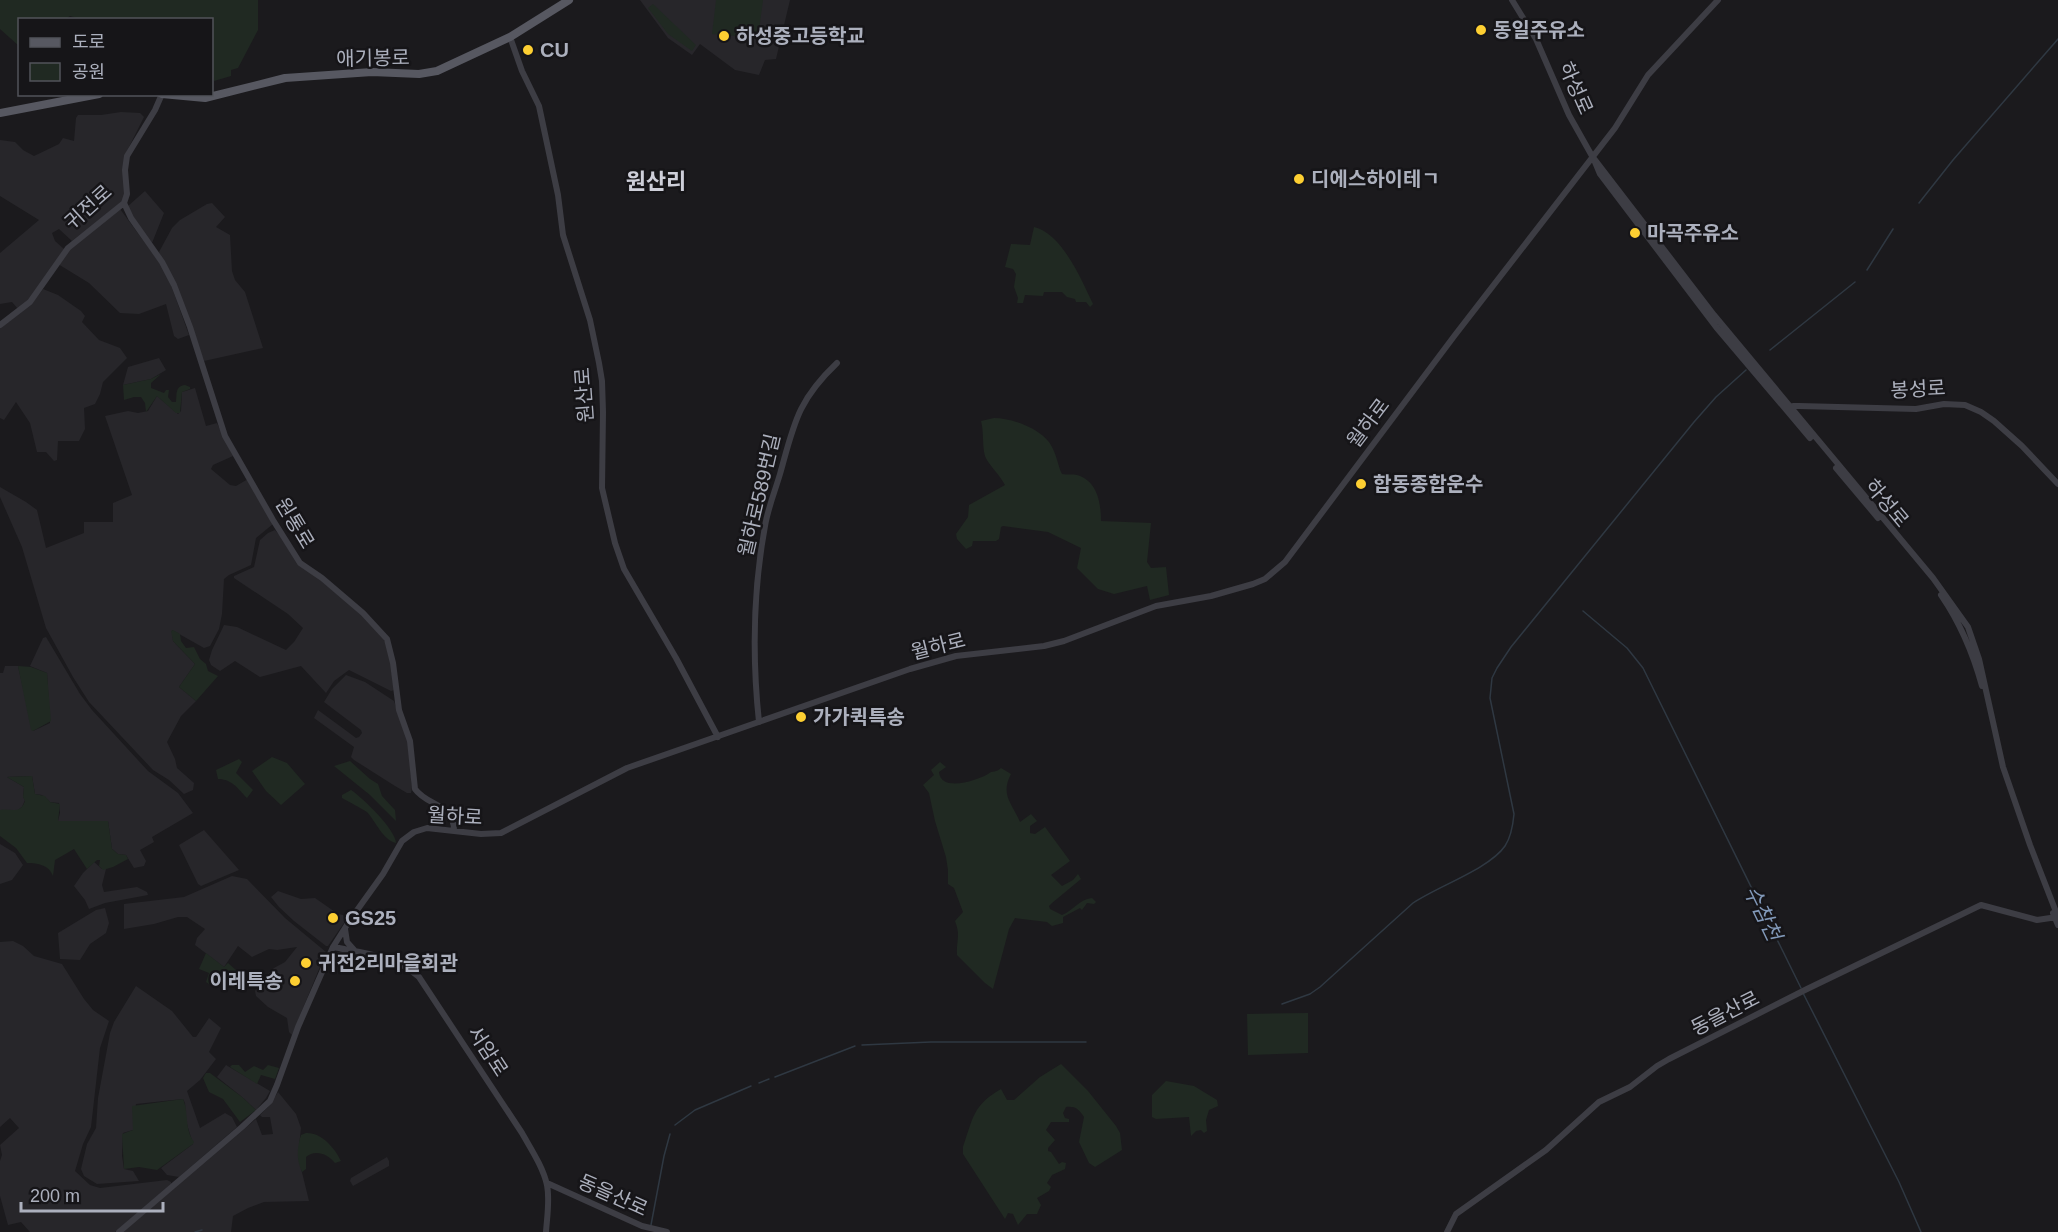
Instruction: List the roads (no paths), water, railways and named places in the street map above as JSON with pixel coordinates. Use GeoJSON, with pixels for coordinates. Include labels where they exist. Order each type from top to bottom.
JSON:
{"type":"FeatureCollection","features":[{"type":"Feature","properties":{"kind":"main road","name":"애기봉로"},"geometry":{"type":"LineString","coordinates":[[184,96],[205,98],[294,77],[372,72],[429,73],[445,69],[510,37],[569,0]]}},
{"type":"Feature","properties":{"kind":"main road"},"geometry":{"type":"LineString","coordinates":[[0,113],[89,96]]}},
{"type":"Feature","properties":{"kind":"street","name":"하성로"},"geometry":{"type":"LineString","coordinates":[[1512,0],[1536,39],[1569,115],[1592,156],[1788,410],[1933,578],[1968,627],[1979,658],[2003,767],[2058,925]]}},
{"type":"Feature","properties":{"kind":"street","name":"월하로"},"geometry":{"type":"LineString","coordinates":[[118,1232],[270,1101],[324,964],[333,947],[345,926],[370,894],[398,847],[406,837],[414,832],[428,828],[481,834],[501,833],[627,768],[942,659],[972,653],[1044,646],[1065,641],[1156,606],[1222,593],[1265,579],[1285,562],[1615,128],[1648,75],[1718,0]]}},
{"type":"Feature","properties":{"kind":"street","name":"원산로"},"geometry":{"type":"LineString","coordinates":[[510,37],[538,106],[558,195],[563,235],[590,320],[599,363],[603,412],[602,488],[615,543],[624,569],[676,658],[718,737]]}},
{"type":"Feature","properties":{"kind":"street","name":"귀전로"},"geometry":{"type":"LineString","coordinates":[[0,325],[30,302],[68,248],[124,203],[127,194],[125,170],[127,156],[161,96]]}},
{"type":"Feature","properties":{"kind":"street","name":"원통로"},"geometry":{"type":"LineString","coordinates":[[124,203],[130,218],[162,262],[174,285],[225,436],[273,520],[300,564],[322,578],[363,613],[387,639],[393,663],[399,710],[410,741],[415,789],[420,795],[446,810],[453,819],[454,830]]}},
{"type":"Feature","properties":{"kind":"street","name":"월하로589번길"},"geometry":{"type":"LineString","coordinates":[[759,722],[755,685],[754,636],[758,580],[768,513],[794,420],[812,390],[837,363]]}},
{"type":"Feature","properties":{"kind":"street","name":"봉성로"},"geometry":{"type":"LineString","coordinates":[[1788,410],[1799,406],[1916,409],[1944,404],[1965,405],[1994,421],[2022,446],[2058,484]]}},
{"type":"Feature","properties":{"kind":"street","name":"동을산로"},"geometry":{"type":"LineString","coordinates":[[1447,1232],[1456,1214],[1546,1150],[1599,1102],[1634,1084],[1657,1066],[1807,989],[1982,905],[2037,920],[2057,917]]}},
{"type":"Feature","properties":{"kind":"street"},"geometry":{"type":"LineString","coordinates":[[345,926],[346,942],[355,951]]}},
{"type":"Feature","properties":{"kind":"street","name":"서암로"},"geometry":{"type":"LineString","coordinates":[[333,947],[389,958],[419,977],[522,1133],[547,1183],[546,1232]]}},
{"type":"Feature","properties":{"kind":"street"},"geometry":{"type":"LineString","coordinates":[[324,964],[336,956],[355,951]]}},
{"type":"Feature","properties":{"kind":"street","name":"동을산로"},"geometry":{"type":"LineString","coordinates":[[547,1183],[642,1226],[667,1232]]}},
{"type":"Feature","properties":{"kind":"waterway"},"geometry":{"type":"LineString","coordinates":[[1919,203],[1953,160],[2058,39]]}},
{"type":"Feature","properties":{"kind":"waterway"},"geometry":{"type":"LineString","coordinates":[[1867,270],[1893,229]]}},
{"type":"Feature","properties":{"kind":"waterway"},"geometry":{"type":"LineString","coordinates":[[1770,350],[1855,282]]}},
{"type":"Feature","properties":{"kind":"waterway"},"geometry":{"type":"LineString","coordinates":[[1282,1004],[1310,994],[1320,987],[1413,903],[1475,870],[1505,846],[1509,839],[1514,814],[1490,698],[1492,678],[1497,668],[1511,647],[1694,422],[1716,397],[1746,370]]}},
{"type":"Feature","properties":{"kind":"waterway","name":"수참천"},"geometry":{"type":"LineString","coordinates":[[1583,611],[1627,648],[1643,668],[1801,988]]}},
{"type":"Feature","properties":{"kind":"waterway","name":"수참천"},"geometry":{"type":"LineString","coordinates":[[1803,993],[1899,1182],[1921,1232]]}},
{"type":"Feature","properties":{"kind":"waterway"},"geometry":{"type":"LineString","coordinates":[[862,1045],[931,1042],[1086,1042]]}},
{"type":"Feature","properties":{"kind":"waterway"},"geometry":{"type":"LineString","coordinates":[[775,1077],[855,1046]]}},
{"type":"Feature","properties":{"kind":"waterway"},"geometry":{"type":"LineString","coordinates":[[759,1083],[769,1079]]}},
{"type":"Feature","properties":{"kind":"waterway"},"geometry":{"type":"LineString","coordinates":[[675,1125],[695,1110],[751,1086]]}},
{"type":"Feature","properties":{"kind":"waterway"},"geometry":{"type":"LineString","coordinates":[[651,1225],[670,1134]]}},
{"type":"Feature","properties":{"kind":"waterway"},"geometry":{"type":"LineString","coordinates":[[195,1232],[202,1230]]}},
{"type":"Feature","properties":{"kind":"place","name":"동일주유소"},"geometry":{"type":"Point","coordinates":[1481,30]}},
{"type":"Feature","properties":{"kind":"place","name":"하성중고등학교"},"geometry":{"type":"Point","coordinates":[724,36]}},
{"type":"Feature","properties":{"kind":"place","name":"CU"},"geometry":{"type":"Point","coordinates":[528,50]}},
{"type":"Feature","properties":{"kind":"place","name":"디에스하이테ㄱ"},"geometry":{"type":"Point","coordinates":[1299,179]}},
{"type":"Feature","properties":{"kind":"place","name":"마곡주유소"},"geometry":{"type":"Point","coordinates":[1635,233]}},
{"type":"Feature","properties":{"kind":"place","name":"합동종합운수"},"geometry":{"type":"Point","coordinates":[1361,484]}},
{"type":"Feature","properties":{"kind":"place","name":"가가퀵특송"},"geometry":{"type":"Point","coordinates":[801,717]}},
{"type":"Feature","properties":{"kind":"place","name":"GS25"},"geometry":{"type":"Point","coordinates":[333,918]}},
{"type":"Feature","properties":{"kind":"place","name":"귀전2리마을회관"},"geometry":{"type":"Point","coordinates":[306,963]}},
{"type":"Feature","properties":{"kind":"place","name":"이레특송"},"geometry":{"type":"Point","coordinates":[295,981]}},
{"type":"Feature","properties":{"kind":"district","name":"원산리"},"geometry":{"type":"Point","coordinates":[656,181]}}]}
